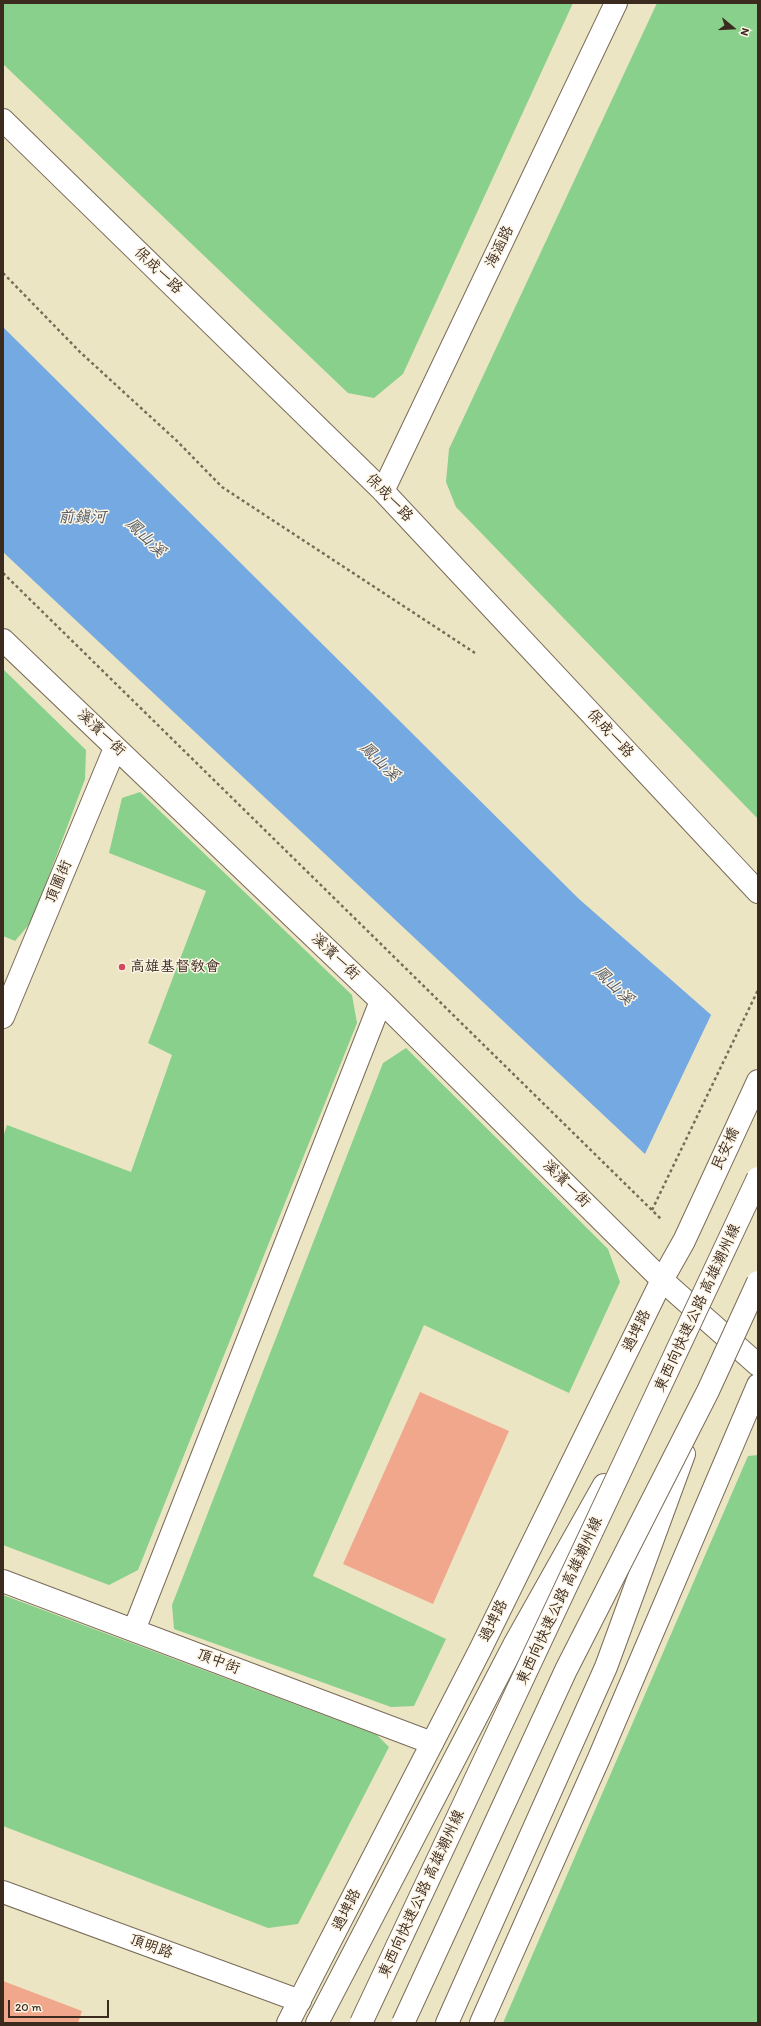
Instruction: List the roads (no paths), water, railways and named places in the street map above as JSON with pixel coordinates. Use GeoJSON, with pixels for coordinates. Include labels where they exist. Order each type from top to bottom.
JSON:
{"type":"FeatureCollection","features":[{"type":"Feature","properties":{"kind":"main road","name":"海涵路"},"geometry":{"type":"LineString","coordinates":[[383,491],[616,3]]}},
{"type":"Feature","properties":{"kind":"main road","name":"保成一路"},"geometry":{"type":"LineString","coordinates":[[3,120],[383,491],[758,892]]}},
{"type":"Feature","properties":{"kind":"main road","name":"溪濱一街"},"geometry":{"type":"LineString","coordinates":[[3,640],[381,1001],[662,1280],[758,1365]]}},
{"type":"Feature","properties":{"kind":"main road","name":"頂圃街"},"geometry":{"type":"LineString","coordinates":[[3,1016],[115,748]]}},
{"type":"Feature","properties":{"kind":"main road"},"geometry":{"type":"LineString","coordinates":[[134,1630],[381,1001]]}},
{"type":"Feature","properties":{"kind":"main road","name":"民安橋"},"geometry":{"type":"LineString","coordinates":[[694,1217],[758,1081]]}},
{"type":"Feature","properties":{"kind":"main road","name":"東西向快速公路 高雄潮州線"},"geometry":{"type":"LineString","coordinates":[[361,2023],[758,1178]]}},
{"type":"Feature","properties":{"kind":"main road","name":"過埤路"},"geometry":{"type":"LineString","coordinates":[[288,2023],[480,1650],[662,1280],[684,1241],[694,1217]]}},
{"type":"Feature","properties":{"kind":"main road"},"geometry":{"type":"LineString","coordinates":[[402,2023],[566,1670],[708,1391],[758,1282]]}},
{"type":"Feature","properties":{"kind":"main road"},"geometry":{"type":"LineString","coordinates":[[317,2023],[514,1645],[670,1367]]}},
{"type":"Feature","properties":{"kind":"main road"},"geometry":{"type":"LineString","coordinates":[[481,2023],[599,1758],[758,1385]]}},
{"type":"Feature","properties":{"kind":"main road"},"geometry":{"type":"LineString","coordinates":[[447,2023],[606,1667],[708,1391]]}},
{"type":"Feature","properties":{"kind":"main road","name":"頂中街"},"geometry":{"type":"LineString","coordinates":[[3,1581],[432,1743]]}},
{"type":"Feature","properties":{"kind":"main road","name":"頂明路"},"geometry":{"type":"LineString","coordinates":[[3,1892],[300,2001]]}},
{"type":"Feature","properties":{"kind":"water","name":"前鎮河"},"geometry":{"type":"Polygon","coordinates":[[[3,327],[579,899],[758,1056],[758,1260],[3,552],[3,327]]]}},
{"type":"Feature","properties":{"kind":"place","name":"高雄基督教會"},"geometry":{"type":"Point","coordinates":[122,967]}},
{"type":"Feature","properties":{"kind":"water label","name":"鳳山溪"},"geometry":{"type":"Point","coordinates":[145,538]}},
{"type":"Feature","properties":{"kind":"water label","name":"鳳山溪"},"geometry":{"type":"Point","coordinates":[379,762]}},
{"type":"Feature","properties":{"kind":"water label","name":"鳳山溪"},"geometry":{"type":"Point","coordinates":[613,986]}}]}
